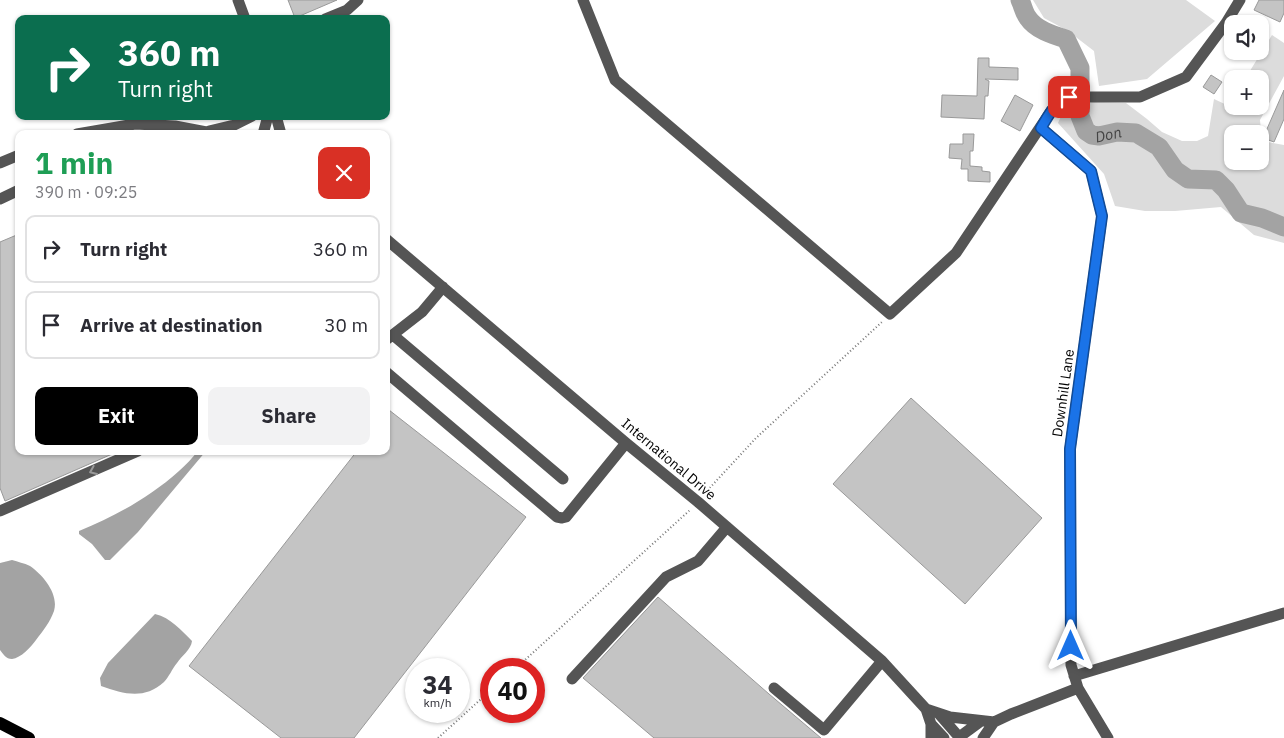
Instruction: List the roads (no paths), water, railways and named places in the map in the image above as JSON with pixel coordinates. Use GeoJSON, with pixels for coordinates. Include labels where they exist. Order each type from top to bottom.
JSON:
{"type":"FeatureCollection","features":[{"type":"Feature","properties":{"kind":"main road"},"geometry":{"type":"LineString","coordinates":[[0,723],[29,738]]}},
{"type":"Feature","properties":{"kind":"street"},"geometry":{"type":"LineString","coordinates":[[238,0],[244,15]]}},
{"type":"Feature","properties":{"kind":"street"},"geometry":{"type":"LineString","coordinates":[[335,15],[347,10],[358,0]]}},
{"type":"Feature","properties":{"kind":"street"},"geometry":{"type":"LineString","coordinates":[[583,0],[615,80],[890,314],[956,253],[1058,102],[1069,97],[1140,97],[1186,78],[1226,23],[1240,0]]}},
{"type":"Feature","properties":{"kind":"street"},"geometry":{"type":"LineString","coordinates":[[218,130],[244,120]]}},
{"type":"Feature","properties":{"kind":"street"},"geometry":{"type":"LineString","coordinates":[[100,130],[135,124],[176,126],[200,130]]}},
{"type":"Feature","properties":{"kind":"street","name":"Downhill Lane"},"geometry":{"type":"LineString","coordinates":[[1041,128],[1091,171],[1102,216],[1070,449],[1071,665],[1078,688],[1108,738]]}},
{"type":"Feature","properties":{"kind":"street"},"geometry":{"type":"LineString","coordinates":[[0,163],[15,157]]}},
{"type":"Feature","properties":{"kind":"street"},"geometry":{"type":"LineString","coordinates":[[0,198],[15,192]]}},
{"type":"Feature","properties":{"kind":"street","name":"International Drive"},"geometry":{"type":"LineString","coordinates":[[390,242],[727,527],[882,661],[926,709],[931,724],[931,738]]}},
{"type":"Feature","properties":{"kind":"street"},"geometry":{"type":"LineString","coordinates":[[443,287],[422,312],[390,337],[563,479]]}},
{"type":"Feature","properties":{"kind":"street"},"geometry":{"type":"LineString","coordinates":[[390,375],[557,517],[566,517],[626,443]]}},
{"type":"Feature","properties":{"kind":"street"},"geometry":{"type":"LineString","coordinates":[[0,511],[129,455]]}},
{"type":"Feature","properties":{"kind":"street"},"geometry":{"type":"LineString","coordinates":[[572,680],[666,577],[698,561],[727,527]]}},
{"type":"Feature","properties":{"kind":"street"},"geometry":{"type":"LineString","coordinates":[[1074,676],[1284,613]]}},
{"type":"Feature","properties":{"kind":"street"},"geometry":{"type":"LineString","coordinates":[[774,688],[824,730],[882,661]]}},
{"type":"Feature","properties":{"kind":"street"},"geometry":{"type":"LineString","coordinates":[[983,738],[994,722],[1078,688]]}},
{"type":"Feature","properties":{"kind":"street","name":"International Drive"},"geometry":{"type":"LineString","coordinates":[[926,709],[950,717],[994,722]]}},
{"type":"Feature","properties":{"kind":"street","name":"International Drive"},"geometry":{"type":"LineString","coordinates":[[939,714],[959,738],[981,720]]}},
{"type":"Feature","properties":{"kind":"street","name":"International Drive"},"geometry":{"type":"LineString","coordinates":[[931,724],[944,738]]}},
{"type":"Feature","properties":{"kind":"waterway","name":"Don"},"geometry":{"type":"LineString","coordinates":[[1020,0],[1027,16],[1035,26],[1045,32],[1066,39],[1080,68],[1080,116],[1086,131],[1092,135],[1099,136],[1117,132],[1136,133],[1159,147],[1175,170],[1188,179],[1216,180],[1226,190],[1241,213],[1262,218],[1284,227]]}}]}
